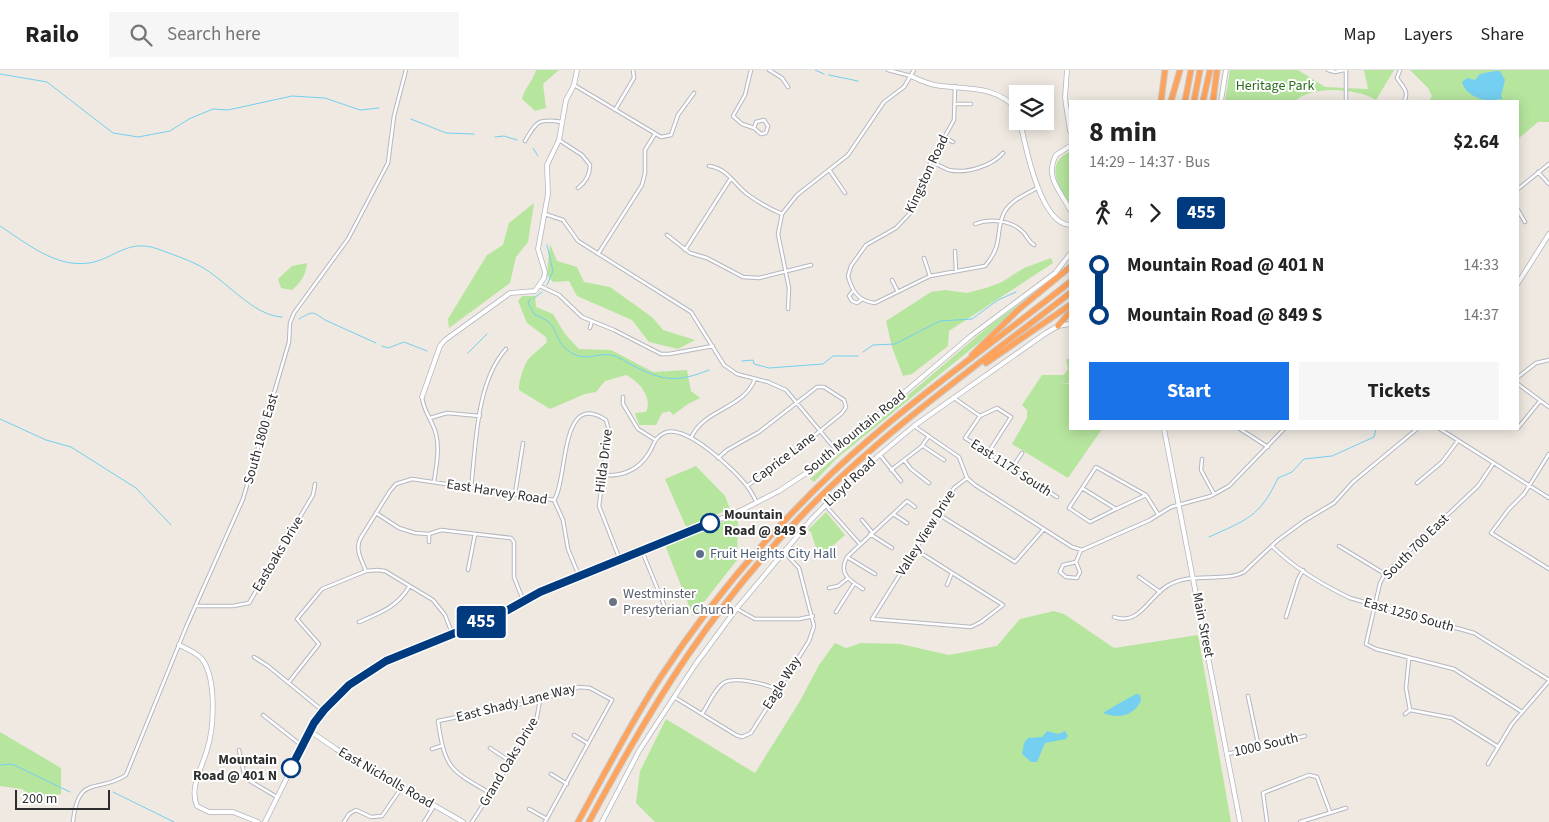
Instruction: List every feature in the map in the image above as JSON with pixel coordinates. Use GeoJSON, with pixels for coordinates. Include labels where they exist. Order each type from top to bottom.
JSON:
{"type":"FeatureCollection","features":[{"type":"Feature","properties":{"kind":"highway"},"geometry":{"type":"LineString","coordinates":[[1161,100],[1165,70]]}},
{"type":"Feature","properties":{"kind":"highway"},"geometry":{"type":"LineString","coordinates":[[1171,100],[1179,70]]}},
{"type":"Feature","properties":{"kind":"highway"},"geometry":{"type":"LineString","coordinates":[[1185,100],[1191,70]]}},
{"type":"Feature","properties":{"kind":"highway"},"geometry":{"type":"LineString","coordinates":[[1194,100],[1200,70]]}},
{"type":"Feature","properties":{"kind":"highway"},"geometry":{"type":"LineString","coordinates":[[1203,100],[1210,70]]}},
{"type":"Feature","properties":{"kind":"highway"},"geometry":{"type":"LineString","coordinates":[[1212,100],[1217,70]]}},
{"type":"Feature","properties":{"kind":"highway"},"geometry":{"type":"LineString","coordinates":[[937,385],[1014,314],[1069,269]]}},
{"type":"Feature","properties":{"kind":"highway"},"geometry":{"type":"LineString","coordinates":[[578,822],[652,692],[689,637],[732,580],[786,520],[833,472],[879,432],[1069,283]]}},
{"type":"Feature","properties":{"kind":"highway"},"geometry":{"type":"LineString","coordinates":[[589,822],[635,737],[670,678],[749,573],[794,523],[847,471],[950,386],[1069,294]]}},
{"type":"Feature","properties":{"kind":"highway"},"geometry":{"type":"LineString","coordinates":[[950,386],[1069,306]]}},
{"type":"Feature","properties":{"kind":"highway"},"geometry":{"type":"LineString","coordinates":[[1058,326],[1069,313]]}},
{"type":"Feature","properties":{"kind":"street","name":"South 1800 East"},"geometry":{"type":"LineString","coordinates":[[73,822],[74,804],[87,788],[118,780],[126,774],[179,644],[243,499],[289,342],[292,317],[348,239],[386,167],[391,154],[394,116],[406,70]]}},
{"type":"Feature","properties":{"kind":"street"},"geometry":{"type":"LineString","coordinates":[[434,482],[438,444],[430,418],[422,404],[422,397],[440,346],[445,340],[510,293],[515,291],[530,292],[540,286],[545,272],[538,249],[548,194],[547,165],[559,140],[566,100],[574,85],[577,70]]}},
{"type":"Feature","properties":{"kind":"street"},"geometry":{"type":"LineString","coordinates":[[615,110],[634,78],[633,70]]}},
{"type":"Feature","properties":{"kind":"street"},"geometry":{"type":"LineString","coordinates":[[751,70],[745,95],[733,116],[742,124],[754,128],[760,134],[766,133],[768,126],[764,120],[760,120],[756,122],[754,128]]}},
{"type":"Feature","properties":{"kind":"street"},"geometry":{"type":"LineString","coordinates":[[769,70],[782,78],[788,87]]}},
{"type":"Feature","properties":{"kind":"street"},"geometry":{"type":"LineString","coordinates":[[888,70],[911,76],[924,83],[987,90],[1009,103]]}},
{"type":"Feature","properties":{"kind":"street"},"geometry":{"type":"LineString","coordinates":[[788,309],[789,288],[778,234],[782,214],[794,197],[830,171],[848,155],[884,102],[899,92],[914,70]]}},
{"type":"Feature","properties":{"kind":"street"},"geometry":{"type":"LineString","coordinates":[[1067,70],[1065,98],[1069,124]]}},
{"type":"Feature","properties":{"kind":"street"},"geometry":{"type":"LineString","coordinates":[[1221,100],[1226,70]]}},
{"type":"Feature","properties":{"kind":"street"},"geometry":{"type":"LineString","coordinates":[[1328,70],[1335,72],[1345,70],[1348,83],[1346,100]]}},
{"type":"Feature","properties":{"kind":"street"},"geometry":{"type":"LineString","coordinates":[[1400,70],[1397,78],[1406,91],[1407,97],[1405,100]]}},
{"type":"Feature","properties":{"kind":"street"},"geometry":{"type":"LineString","coordinates":[[574,85],[661,137],[671,135],[678,114],[694,92]]}},
{"type":"Feature","properties":{"kind":"street","name":"Kingston Road"},"geometry":{"type":"LineString","coordinates":[[853,290],[848,276],[851,266],[866,245],[896,228],[906,219],[918,200],[931,161],[954,120],[955,86]]}},
{"type":"Feature","properties":{"kind":"street"},"geometry":{"type":"LineString","coordinates":[[955,104],[971,104]]}},
{"type":"Feature","properties":{"kind":"street"},"geometry":{"type":"LineString","coordinates":[[525,140],[540,120],[562,122]]}},
{"type":"Feature","properties":{"kind":"street"},"geometry":{"type":"LineString","coordinates":[[1022,130],[1037,188],[1060,221],[1069,225]]}},
{"type":"Feature","properties":{"kind":"street"},"geometry":{"type":"LineString","coordinates":[[598,254],[642,185],[645,173],[645,150],[655,134]]}},
{"type":"Feature","properties":{"kind":"street"},"geometry":{"type":"LineString","coordinates":[[944,137],[953,142]]}},
{"type":"Feature","properties":{"kind":"street"},"geometry":{"type":"LineString","coordinates":[[559,140],[582,155],[590,165],[589,174],[578,188]]}},
{"type":"Feature","properties":{"kind":"street"},"geometry":{"type":"LineString","coordinates":[[1069,147],[1056,155],[1052,162],[1052,181],[1069,208]]}},
{"type":"Feature","properties":{"kind":"street"},"geometry":{"type":"LineString","coordinates":[[931,161],[947,170],[957,171],[975,169],[999,158],[1003,153]]}},
{"type":"Feature","properties":{"kind":"street"},"geometry":{"type":"LineString","coordinates":[[1519,188],[1549,164]]}},
{"type":"Feature","properties":{"kind":"street"},"geometry":{"type":"LineString","coordinates":[[709,166],[718,167],[748,195],[782,214]]}},
{"type":"Feature","properties":{"kind":"street"},"geometry":{"type":"LineString","coordinates":[[830,171],[845,193]]}},
{"type":"Feature","properties":{"kind":"street"},"geometry":{"type":"LineString","coordinates":[[1538,172],[1549,184]]}},
{"type":"Feature","properties":{"kind":"street"},"geometry":{"type":"LineString","coordinates":[[685,250],[731,178]]}},
{"type":"Feature","properties":{"kind":"street"},"geometry":{"type":"LineString","coordinates":[[861,300],[857,303],[852,301],[849,296],[853,290],[861,300],[875,303],[930,276],[985,266],[996,252],[1000,241],[1001,222],[1006,211],[1016,200],[1037,188]]}},
{"type":"Feature","properties":{"kind":"street"},"geometry":{"type":"LineString","coordinates":[[1519,212],[1525,222]]}},
{"type":"Feature","properties":{"kind":"street"},"geometry":{"type":"LineString","coordinates":[[545,214],[563,220],[578,241],[691,312],[719,358],[730,370],[779,386],[797,401],[836,450]]}},
{"type":"Feature","properties":{"kind":"street"},"geometry":{"type":"LineString","coordinates":[[975,224],[991,219],[1018,228],[1034,245]]}},
{"type":"Feature","properties":{"kind":"street"},"geometry":{"type":"LineString","coordinates":[[1519,281],[1549,234]]}},
{"type":"Feature","properties":{"kind":"street"},"geometry":{"type":"LineString","coordinates":[[667,235],[685,250],[707,258],[734,275],[743,277],[759,278],[811,265]]}},
{"type":"Feature","properties":{"kind":"street"},"geometry":{"type":"LineString","coordinates":[[955,251],[956,271]]}},
{"type":"Feature","properties":{"kind":"street","name":"South Mountain Road"},"geometry":{"type":"LineString","coordinates":[[265,822],[301,745],[324,710],[349,685],[386,661],[497,616],[523,600],[579,576],[757,503],[802,476],[836,450],[972,335],[1055,273],[1069,255]]}},
{"type":"Feature","properties":{"kind":"street"},"geometry":{"type":"LineString","coordinates":[[924,258],[930,276]]}},
{"type":"Feature","properties":{"kind":"street"},"geometry":{"type":"LineString","coordinates":[[892,280],[898,292]]}},
{"type":"Feature","properties":{"kind":"street"},"geometry":{"type":"LineString","coordinates":[[540,286],[559,295],[578,314],[661,354],[713,346]]}},
{"type":"Feature","properties":{"kind":"street"},"geometry":{"type":"LineString","coordinates":[[590,328],[592,321]]}},
{"type":"Feature","properties":{"kind":"street","name":"Lloyd Road"},"geometry":{"type":"LineString","coordinates":[[602,822],[639,751],[674,697],[737,608],[825,505],[879,454],[953,397],[1058,326],[1069,324]]}},
{"type":"Feature","properties":{"kind":"street"},"geometry":{"type":"LineString","coordinates":[[471,488],[480,416],[492,368],[506,349]]}},
{"type":"Feature","properties":{"kind":"street"},"geometry":{"type":"LineString","coordinates":[[1519,376],[1536,363],[1547,360]]}},
{"type":"Feature","properties":{"kind":"street"},"geometry":{"type":"LineString","coordinates":[[691,438],[700,422],[748,394],[755,379]]}},
{"type":"Feature","properties":{"kind":"street"},"geometry":{"type":"LineString","coordinates":[[1519,385],[1549,406]]}},
{"type":"Feature","properties":{"kind":"street","name":"Caprice Lane"},"geometry":{"type":"LineString","coordinates":[[747,486],[786,459],[842,413],[846,407],[844,400],[824,387],[816,387],[797,401]]}},
{"type":"Feature","properties":{"kind":"street"},"geometry":{"type":"LineString","coordinates":[[623,397],[623,404],[638,429],[654,439]]}},
{"type":"Feature","properties":{"kind":"street"},"geometry":{"type":"LineString","coordinates":[[953,397],[980,416],[997,408],[1011,417],[988,453]]}},
{"type":"Feature","properties":{"kind":"street"},"geometry":{"type":"LineString","coordinates":[[1519,426],[1540,400]]}},
{"type":"Feature","properties":{"kind":"street"},"geometry":{"type":"LineString","coordinates":[[718,458],[727,450],[760,432],[797,401]]}},
{"type":"Feature","properties":{"kind":"street"},"geometry":{"type":"LineString","coordinates":[[430,418],[447,412],[480,416]]}},
{"type":"Feature","properties":{"kind":"street","name":"Hilda Drive"},"geometry":{"type":"LineString","coordinates":[[554,500],[560,489],[568,435],[572,425],[591,414],[606,420],[609,431],[599,506],[620,560]]}},
{"type":"Feature","properties":{"kind":"street","name":"East 1175 South"},"geometry":{"type":"LineString","coordinates":[[980,416],[965,438],[1057,497]]}},
{"type":"Feature","properties":{"kind":"street"},"geometry":{"type":"LineString","coordinates":[[891,470],[923,446],[929,436],[914,426]]}},
{"type":"Feature","properties":{"kind":"street","name":"Main Street"},"geometry":{"type":"LineString","coordinates":[[1164,430],[1240,822]]}},
{"type":"Feature","properties":{"kind":"street"},"geometry":{"type":"LineString","coordinates":[[1242,430],[1268,447]]}},
{"type":"Feature","properties":{"kind":"street"},"geometry":{"type":"LineString","coordinates":[[967,478],[1072,547],[1081,550],[1121,534],[1179,504],[1214,494],[1229,486],[1283,430]]}},
{"type":"Feature","properties":{"kind":"street"},"geometry":{"type":"LineString","coordinates":[[1114,617],[1122,620],[1134,616],[1160,592],[1176,582],[1194,578],[1237,576],[1251,567],[1272,546],[1304,520],[1334,503],[1357,478],[1416,430]]}},
{"type":"Feature","properties":{"kind":"street"},"geometry":{"type":"LineString","coordinates":[[1441,430],[1549,498]]}},
{"type":"Feature","properties":{"kind":"street"},"geometry":{"type":"LineString","coordinates":[[603,475],[621,475],[635,468],[644,460],[654,439],[665,432],[675,432],[691,438],[718,458],[747,486],[757,503]]}},
{"type":"Feature","properties":{"kind":"street","name":"Valley View Drive"},"geometry":{"type":"LineString","coordinates":[[929,436],[952,450],[959,457],[967,478],[954,488],[872,619],[971,626],[981,622],[1003,605],[952,572]]}},
{"type":"Feature","properties":{"kind":"street"},"geometry":{"type":"LineString","coordinates":[[1417,483],[1442,462],[1458,442]]}},
{"type":"Feature","properties":{"kind":"street"},"geometry":{"type":"LineString","coordinates":[[515,494],[522,443]]}},
{"type":"Feature","properties":{"kind":"street"},"geometry":{"type":"LineString","coordinates":[[923,446],[944,460]]}},
{"type":"Feature","properties":{"kind":"street"},"geometry":{"type":"LineString","coordinates":[[1012,468],[1022,453]]}},
{"type":"Feature","properties":{"kind":"street"},"geometry":{"type":"LineString","coordinates":[[879,454],[901,482]]}},
{"type":"Feature","properties":{"kind":"street"},"geometry":{"type":"LineString","coordinates":[[1549,454],[1529,486],[1491,532],[1549,569]]}},
{"type":"Feature","properties":{"kind":"street"},"geometry":{"type":"LineString","coordinates":[[1202,459],[1201,470],[1214,494]]}},
{"type":"Feature","properties":{"kind":"street"},"geometry":{"type":"LineString","coordinates":[[904,460],[911,469],[929,483]]}},
{"type":"Feature","properties":{"kind":"street","name":"South 700 East"},"geometry":{"type":"LineString","coordinates":[[1409,658],[1376,649],[1366,644],[1380,583],[1385,574],[1478,486],[1493,464]]}},
{"type":"Feature","properties":{"kind":"street"},"geometry":{"type":"LineString","coordinates":[[1146,496],[1090,522],[1069,508],[1096,467],[1146,496],[1158,514]]}},
{"type":"Feature","properties":{"kind":"street","name":"East Harvey Road"},"geometry":{"type":"LineString","coordinates":[[366,571],[355,545],[396,484],[412,479],[554,500],[563,520],[568,549],[579,576]]}},
{"type":"Feature","properties":{"kind":"street","name":"Eastoaks Drive"},"geometry":{"type":"LineString","coordinates":[[197,606],[233,606],[249,603],[313,495],[315,484]]}},
{"type":"Feature","properties":{"kind":"street"},"geometry":{"type":"LineString","coordinates":[[1082,488],[1116,509]]}},
{"type":"Feature","properties":{"kind":"street"},"geometry":{"type":"LineString","coordinates":[[863,589],[847,579],[842,568],[847,556],[907,501],[915,507]]}},
{"type":"Feature","properties":{"kind":"street"},"geometry":{"type":"LineString","coordinates":[[825,505],[859,543]]}},
{"type":"Feature","properties":{"kind":"street"},"geometry":{"type":"LineString","coordinates":[[376,513],[399,528],[415,533],[429,534],[441,530],[511,538],[514,542],[514,576],[523,600]]}},
{"type":"Feature","properties":{"kind":"street"},"geometry":{"type":"LineString","coordinates":[[892,514],[907,523]]}},
{"type":"Feature","properties":{"kind":"street"},"geometry":{"type":"LineString","coordinates":[[938,514],[1015,562],[1034,544],[1044,529]]}},
{"type":"Feature","properties":{"kind":"street"},"geometry":{"type":"LineString","coordinates":[[862,520],[871,533],[892,548]]}},
{"type":"Feature","properties":{"kind":"street"},"geometry":{"type":"LineString","coordinates":[[429,534],[429,542]]}},
{"type":"Feature","properties":{"kind":"street"},"geometry":{"type":"LineString","coordinates":[[468,570],[475,534]]}},
{"type":"Feature","properties":{"kind":"street","name":"East 1250 South"},"geometry":{"type":"LineString","coordinates":[[1272,546],[1282,557],[1345,595],[1474,633],[1549,680]]}},
{"type":"Feature","properties":{"kind":"street"},"geometry":{"type":"LineString","coordinates":[[1339,546],[1385,574]]}},
{"type":"Feature","properties":{"kind":"street"},"geometry":{"type":"LineString","coordinates":[[642,550],[667,612]]}},
{"type":"Feature","properties":{"kind":"street"},"geometry":{"type":"LineString","coordinates":[[916,550],[952,572],[947,585]]}},
{"type":"Feature","properties":{"kind":"street"},"geometry":{"type":"LineString","coordinates":[[1076,562],[1063,565],[1060,572],[1066,577],[1077,578],[1080,572],[1076,562],[1081,550]]}},
{"type":"Feature","properties":{"kind":"street","name":"Eagle Way"},"geometry":{"type":"LineString","coordinates":[[674,697],[736,735],[747,736],[812,634],[813,616],[799,568],[784,552]]}},
{"type":"Feature","properties":{"kind":"street"},"geometry":{"type":"LineString","coordinates":[[847,556],[875,574]]}},
{"type":"Feature","properties":{"kind":"street"},"geometry":{"type":"LineString","coordinates":[[1286,617],[1298,579],[1303,570]]}},
{"type":"Feature","properties":{"kind":"street"},"geometry":{"type":"LineString","coordinates":[[289,682],[319,644],[297,619],[317,592],[366,571],[385,571],[440,607],[452,633]]}},
{"type":"Feature","properties":{"kind":"street"},"geometry":{"type":"LineString","coordinates":[[1138,577],[1160,592]]}},
{"type":"Feature","properties":{"kind":"street"},"geometry":{"type":"LineString","coordinates":[[828,588],[838,586],[847,579]]}},
{"type":"Feature","properties":{"kind":"street"},"geometry":{"type":"LineString","coordinates":[[836,612],[854,583]]}},
{"type":"Feature","properties":{"kind":"street"},"geometry":{"type":"LineString","coordinates":[[359,622],[392,607],[402,598],[410,586]]}},
{"type":"Feature","properties":{"kind":"street"},"geometry":{"type":"LineString","coordinates":[[737,608],[755,619],[799,619],[813,616]]}},
{"type":"Feature","properties":{"kind":"street"},"geometry":{"type":"LineString","coordinates":[[179,644],[202,659],[210,680],[212,718],[210,734],[195,785],[194,800],[197,806],[203,810],[233,812],[258,822]]}},
{"type":"Feature","properties":{"kind":"street"},"geometry":{"type":"LineString","coordinates":[[254,657],[324,710]]}},
{"type":"Feature","properties":{"kind":"street"},"geometry":{"type":"LineString","coordinates":[[1410,710],[1406,688],[1406,672],[1409,658],[1454,669],[1522,712]]}},
{"type":"Feature","properties":{"kind":"street"},"geometry":{"type":"LineString","coordinates":[[702,714],[720,686],[728,680],[763,683],[778,690]]}},
{"type":"Feature","properties":{"kind":"street"},"geometry":{"type":"LineString","coordinates":[[1488,764],[1497,746],[1549,680]]}},
{"type":"Feature","properties":{"kind":"street","name":"East Shady Lane Way"},"geometry":{"type":"LineString","coordinates":[[441,746],[438,722],[540,700],[585,687],[612,700],[587,743]]}},
{"type":"Feature","properties":{"kind":"street"},"geometry":{"type":"LineString","coordinates":[[1248,696],[1259,748]]}},
{"type":"Feature","properties":{"kind":"street","name":"Grand Oaks Drive"},"geometry":{"type":"LineString","coordinates":[[472,822],[536,722],[540,700]]}},
{"type":"Feature","properties":{"kind":"street"},"geometry":{"type":"LineString","coordinates":[[1405,714],[1410,710],[1452,718],[1497,746]]}},
{"type":"Feature","properties":{"kind":"street"},"geometry":{"type":"LineString","coordinates":[[263,715],[301,745]]}},
{"type":"Feature","properties":{"kind":"street","name":"East Nicholls Road"},"geometry":{"type":"LineString","coordinates":[[310,731],[336,749],[463,822]]}},
{"type":"Feature","properties":{"kind":"street"},"geometry":{"type":"LineString","coordinates":[[529,809],[546,821],[580,762],[587,743],[574,735]]}},
{"type":"Feature","properties":{"kind":"street","name":"1000 South"},"geometry":{"type":"LineString","coordinates":[[1227,754],[1305,736]]}},
{"type":"Feature","properties":{"kind":"street"},"geometry":{"type":"LineString","coordinates":[[432,749],[441,746],[450,768],[490,793]]}},
{"type":"Feature","properties":{"kind":"street"},"geometry":{"type":"LineString","coordinates":[[490,748],[511,762]]}},
{"type":"Feature","properties":{"kind":"street"},"geometry":{"type":"LineString","coordinates":[[239,750],[245,778],[276,797]]}},
{"type":"Feature","properties":{"kind":"street"},"geometry":{"type":"LineString","coordinates":[[550,774],[567,784]]}},
{"type":"Feature","properties":{"kind":"street"},"geometry":{"type":"LineString","coordinates":[[1267,822],[1263,793],[1309,774],[1317,777],[1330,812]]}},
{"type":"Feature","properties":{"kind":"street"},"geometry":{"type":"LineString","coordinates":[[344,822],[349,814],[356,810],[371,817],[382,816],[402,787]]}},
{"type":"Feature","properties":{"kind":"street"},"geometry":{"type":"LineString","coordinates":[[424,822],[434,806]]}},
{"type":"Feature","properties":{"kind":"street"},"geometry":{"type":"LineString","coordinates":[[1300,822],[1310,821],[1330,812],[1346,808]]}},
{"type":"Feature","properties":{"kind":"green space"},"geometry":{"type":"Polygon","coordinates":[[[536,70],[559,70],[543,84],[546,108],[535,111],[522,99],[536,70]]]}},
{"type":"Feature","properties":{"kind":"green space","name":"Heritage Park"},"geometry":{"type":"Polygon","coordinates":[[[1230,70],[1298,70],[1325,87],[1368,89],[1364,70],[1394,70],[1376,100],[1357,93],[1323,90],[1312,92],[1297,100],[1225,100],[1230,70]]]}},
{"type":"Feature","properties":{"kind":"green space"},"geometry":{"type":"Polygon","coordinates":[[[1410,70],[1549,70],[1549,122],[1538,122],[1519,138],[1519,100],[1430,100],[1432,96],[1428,88],[1410,70]]]}},
{"type":"Feature","properties":{"kind":"green space"},"geometry":{"type":"Polygon","coordinates":[[[1069,152],[1069,202],[1058,184],[1056,176],[1055,170],[1061,157],[1069,152]]]}},
{"type":"Feature","properties":{"kind":"green space"},"geometry":{"type":"Polygon","coordinates":[[[534,203],[528,242],[516,257],[510,283],[449,328],[448,319],[487,255],[503,245],[509,223],[534,203]]]}},
{"type":"Feature","properties":{"kind":"green space"},"geometry":{"type":"Polygon","coordinates":[[[550,244],[557,261],[577,267],[584,282],[610,287],[652,317],[663,330],[695,340],[678,349],[649,342],[632,320],[577,296],[569,281],[553,282],[547,275],[550,244]]]}},
{"type":"Feature","properties":{"kind":"green space"},"geometry":{"type":"Polygon","coordinates":[[[1051,258],[1053,263],[949,331],[948,346],[912,374],[903,376],[892,347],[886,321],[931,292],[945,290],[967,293],[986,288],[1002,282],[1024,268],[1051,258]]]}},
{"type":"Feature","properties":{"kind":"green space"},"geometry":{"type":"Polygon","coordinates":[[[307,263],[304,275],[292,290],[281,288],[278,279],[292,266],[307,263]]]}},
{"type":"Feature","properties":{"kind":"green space"},"geometry":{"type":"Polygon","coordinates":[[[1069,263],[1063,271],[1020,305],[981,341],[836,459],[814,482],[810,479],[989,326],[1055,277],[1069,263]]]}},
{"type":"Feature","properties":{"kind":"green space"},"geometry":{"type":"Polygon","coordinates":[[[522,296],[535,296],[536,307],[553,314],[565,334],[579,349],[611,350],[653,372],[687,370],[691,391],[700,398],[673,415],[670,411],[662,413],[656,425],[639,425],[635,413],[646,412],[648,401],[644,390],[636,381],[626,375],[605,381],[596,392],[585,394],[550,409],[519,390],[521,376],[526,363],[547,342],[546,337],[527,323],[518,301],[522,296]]]}},
{"type":"Feature","properties":{"kind":"green space"},"geometry":{"type":"Polygon","coordinates":[[[1066,359],[1069,359],[1069,383],[1060,383],[1069,384],[1069,430],[1101,430],[1068,478],[1012,444],[1027,418],[1027,410],[1022,405],[1042,375],[1064,375],[1068,369],[1066,359]]]}},
{"type":"Feature","properties":{"kind":"green space"},"geometry":{"type":"Polygon","coordinates":[[[696,466],[725,496],[730,509],[686,527],[665,479],[696,466]]]}},
{"type":"Feature","properties":{"kind":"green space"},"geometry":{"type":"Polygon","coordinates":[[[826,512],[845,535],[819,558],[811,532],[808,530],[826,512]]]}},
{"type":"Feature","properties":{"kind":"green space"},"geometry":{"type":"Polygon","coordinates":[[[738,516],[737,560],[693,616],[665,545],[738,516]]]}},
{"type":"Feature","properties":{"kind":"green space"},"geometry":{"type":"Polygon","coordinates":[[[1054,611],[1064,614],[1114,648],[1198,635],[1231,822],[655,822],[636,803],[640,771],[666,719],[755,773],[800,701],[819,665],[835,643],[846,648],[861,643],[900,644],[949,655],[997,646],[1020,619],[1054,611]]]}},
{"type":"Feature","properties":{"kind":"green space"},"geometry":{"type":"Polygon","coordinates":[[[0,732],[61,768],[61,794],[38,801],[22,789],[0,786],[0,732]]]}},
{"type":"Feature","properties":{"kind":"water"},"geometry":{"type":"Polygon","coordinates":[[[1500,71],[1505,80],[1501,96],[1503,99],[1480,99],[1467,91],[1462,82],[1467,78],[1475,80],[1480,74],[1500,71]]]}},
{"type":"Feature","properties":{"kind":"water"},"geometry":{"type":"Polygon","coordinates":[[[1137,694],[1140,695],[1141,701],[1130,713],[1115,716],[1103,713],[1125,700],[1137,694]]]}},
{"type":"Feature","properties":{"kind":"water"},"geometry":{"type":"Polygon","coordinates":[[[1047,731],[1058,734],[1065,731],[1068,736],[1066,739],[1045,743],[1037,762],[1031,762],[1022,754],[1024,743],[1028,738],[1042,737],[1047,731]]]}},
{"type":"Feature","properties":{"kind":"waterway"},"geometry":{"type":"LineString","coordinates":[[815,70],[824,74]]}},
{"type":"Feature","properties":{"kind":"waterway"},"geometry":{"type":"LineString","coordinates":[[0,74],[47,82],[113,133],[138,137],[170,131],[189,119],[213,109],[228,110],[292,96],[325,98],[360,110],[379,108]]}},
{"type":"Feature","properties":{"kind":"waterway"},"geometry":{"type":"LineString","coordinates":[[829,75],[858,81]]}},
{"type":"Feature","properties":{"kind":"waterway"},"geometry":{"type":"LineString","coordinates":[[411,119],[446,133],[474,134]]}},
{"type":"Feature","properties":{"kind":"waterway"},"geometry":{"type":"LineString","coordinates":[[495,137],[504,136],[517,140]]}},
{"type":"Feature","properties":{"kind":"waterway"},"geometry":{"type":"LineString","coordinates":[[533,148],[538,156]]}},
{"type":"Feature","properties":{"kind":"waterway"},"geometry":{"type":"LineString","coordinates":[[0,226],[42,253],[65,262],[77,264],[98,261],[122,250],[138,246],[158,249],[200,266],[261,311],[282,317]]}},
{"type":"Feature","properties":{"kind":"waterway"},"geometry":{"type":"LineString","coordinates":[[547,245],[553,271],[547,285]]}},
{"type":"Feature","properties":{"kind":"waterway"},"geometry":{"type":"LineString","coordinates":[[534,298],[542,292]]}},
{"type":"Feature","properties":{"kind":"waterway"},"geometry":{"type":"LineString","coordinates":[[863,352],[873,345],[895,344],[940,321],[972,319],[998,300],[1016,292]]}},
{"type":"Feature","properties":{"kind":"waterway"},"geometry":{"type":"LineString","coordinates":[[530,299],[528,303],[535,315],[549,323],[564,347],[575,355],[586,357],[614,356],[661,377],[687,377],[709,370]]}},
{"type":"Feature","properties":{"kind":"waterway"},"geometry":{"type":"LineString","coordinates":[[299,319],[312,313],[376,343]]}},
{"type":"Feature","properties":{"kind":"waterway"},"geometry":{"type":"LineString","coordinates":[[468,353],[487,334]]}},
{"type":"Feature","properties":{"kind":"waterway"},"geometry":{"type":"LineString","coordinates":[[382,346],[388,348],[404,342],[427,351]]}},
{"type":"Feature","properties":{"kind":"waterway"},"geometry":{"type":"LineString","coordinates":[[742,361],[753,360],[754,364],[769,368],[823,364],[833,356],[858,356]]}},
{"type":"Feature","properties":{"kind":"waterway"},"geometry":{"type":"LineString","coordinates":[[0,419],[46,440],[71,447],[136,488],[171,525]]}},
{"type":"Feature","properties":{"kind":"waterway"},"geometry":{"type":"LineString","coordinates":[[1209,537],[1251,516],[1265,501],[1278,478],[1292,472],[1304,459],[1332,456],[1374,437],[1376,430]]}},
{"type":"Feature","properties":{"kind":"waterway"},"geometry":{"type":"LineString","coordinates":[[0,765],[12,764],[70,792]]}},
{"type":"Feature","properties":{"kind":"waterway"},"geometry":{"type":"LineString","coordinates":[[113,792],[174,822]]}},
{"type":"Feature","properties":{"kind":"bus line","name":"455"},"geometry":{"type":"LineString","coordinates":[[291,768],[301,745],[314,723],[335,697],[349,685],[386,661],[406,651],[497,616],[540,592],[710,523]]}},
{"type":"Feature","properties":{"kind":"place","name":"Mountain Road @ 849 S"},"geometry":{"type":"Point","coordinates":[710,523]}},
{"type":"Feature","properties":{"kind":"place","name":"Fruit Heights City Hall"},"geometry":{"type":"Point","coordinates":[700,554]}},
{"type":"Feature","properties":{"kind":"place","name":"Westminster Presyterian Church"},"geometry":{"type":"Point","coordinates":[613,602]}},
{"type":"Feature","properties":{"kind":"place","name":"Mountain Road @ 401 N"},"geometry":{"type":"Point","coordinates":[291,768]}}]}
